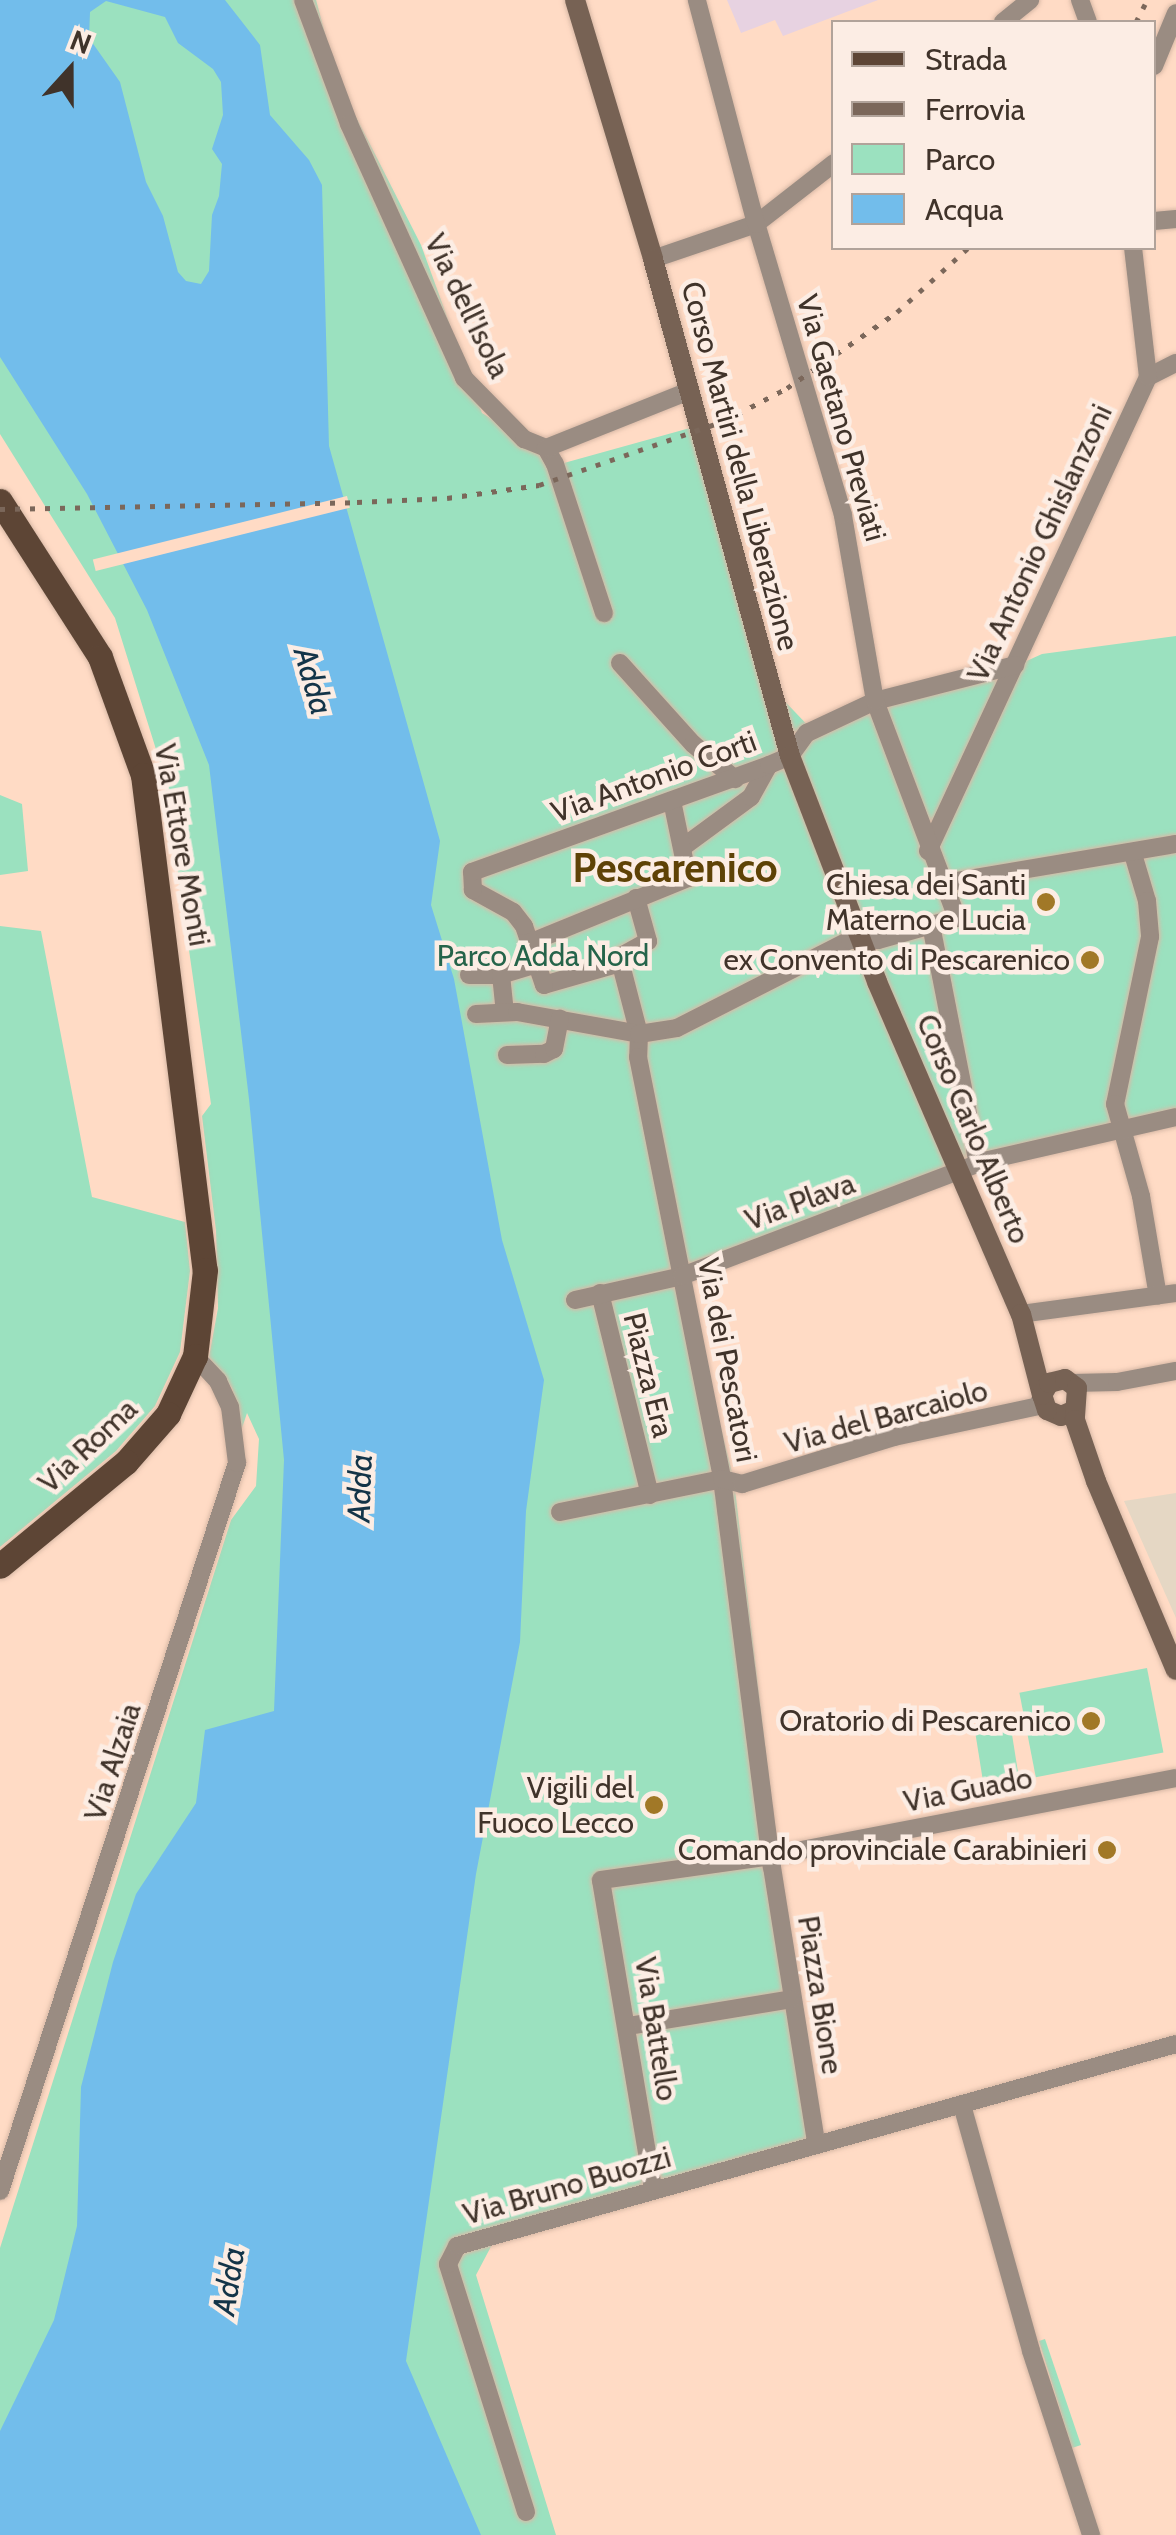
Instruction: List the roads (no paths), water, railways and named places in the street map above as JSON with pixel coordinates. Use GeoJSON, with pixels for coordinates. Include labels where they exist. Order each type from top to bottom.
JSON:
{"type":"FeatureCollection","features":[{"type":"Feature","properties":{"kind":"main road","name":"Corso Martiri della Liberazione"},"geometry":{"type":"LineString","coordinates":[[575,0],[653,259],[790,756],[862,942]]}},
{"type":"Feature","properties":{"kind":"main road","name":"Via Ettore Monti"},"geometry":{"type":"LineString","coordinates":[[0,501],[100,657],[143,775],[202,1234]]}},
{"type":"Feature","properties":{"kind":"main road","name":"Corso Carlo Alberto"},"geometry":{"type":"LineString","coordinates":[[862,942],[932,1110],[969,1168],[1030,1338],[1042,1396]]}},
{"type":"Feature","properties":{"kind":"main road","name":"Via Roma"},"geometry":{"type":"LineString","coordinates":[[0,1566],[142,1447],[179,1397],[194,1356],[205,1289],[202,1234]]}},
{"type":"Feature","properties":{"kind":"main road","name":"Corso Carlo Alberto"},"geometry":{"type":"LineString","coordinates":[[1030,1338],[1068,1381]]}},
{"type":"Feature","properties":{"kind":"main road"},"geometry":{"type":"LineString","coordinates":[[1096,1480],[1044,1406],[1042,1396],[1049,1383],[1068,1381],[1096,1480],[1176,1670]]}},
{"type":"Feature","properties":{"kind":"main road"},"geometry":{"type":"LineString","coordinates":[[1053,1414],[1068,1415],[1077,1407]]}},
{"type":"Feature","properties":{"kind":"street","name":"Via dell'Isola"},"geometry":{"type":"LineString","coordinates":[[303,0],[349,124],[464,378],[524,439],[546,448]]}},
{"type":"Feature","properties":{"kind":"street","name":"Via Gaetano Previati"},"geometry":{"type":"LineString","coordinates":[[696,0],[756,224],[843,515],[875,701],[928,851],[945,883]]}},
{"type":"Feature","properties":{"kind":"street"},"geometry":{"type":"LineString","coordinates":[[1006,20],[1030,0]]}},
{"type":"Feature","properties":{"kind":"street"},"geometry":{"type":"LineString","coordinates":[[1156,61],[1176,13]]}},
{"type":"Feature","properties":{"kind":"street"},"geometry":{"type":"LineString","coordinates":[[653,259],[756,224],[831,165]]}},
{"type":"Feature","properties":{"kind":"street"},"geometry":{"type":"LineString","coordinates":[[1133,250],[1148,376],[1176,363]]}},
{"type":"Feature","properties":{"kind":"street","name":"Via Antonio Ghislanzoni"},"geometry":{"type":"LineString","coordinates":[[928,851],[1148,376]]}},
{"type":"Feature","properties":{"kind":"street"},"geometry":{"type":"LineString","coordinates":[[604,614],[546,448],[688,392]]}},
{"type":"Feature","properties":{"kind":"street"},"geometry":{"type":"LineString","coordinates":[[620,663],[692,744],[736,779]]}},
{"type":"Feature","properties":{"kind":"street","name":"Via Antonio Corti"},"geometry":{"type":"LineString","coordinates":[[529,943],[513,912],[472,890],[472,872],[736,779],[790,756],[807,733],[875,701],[1014,665]]}},
{"type":"Feature","properties":{"kind":"street"},"geometry":{"type":"LineString","coordinates":[[684,847],[750,797],[768,765]]}},
{"type":"Feature","properties":{"kind":"street"},"geometry":{"type":"LineString","coordinates":[[636,898],[648,940],[619,957],[620,962],[544,985],[529,943],[636,898],[688,878],[672,801]]}},
{"type":"Feature","properties":{"kind":"street"},"geometry":{"type":"LineString","coordinates":[[476,1014],[505,1012],[639,1034],[700,1020],[721,1004],[850,940],[862,942],[957,918],[945,883],[1100,860],[1176,844]]}},
{"type":"Feature","properties":{"kind":"street"},"geometry":{"type":"LineString","coordinates":[[1021,1314],[1167,1295],[1115,1104],[1150,937],[1146,900],[1133,854]]}},
{"type":"Feature","properties":{"kind":"street"},"geometry":{"type":"LineString","coordinates":[[931,925],[963,1092],[969,1168]]}},
{"type":"Feature","properties":{"kind":"street","name":"Via dei Pescatori"},"geometry":{"type":"LineString","coordinates":[[620,962],[639,1034],[638,1056],[722,1479],[771,1856]]}},
{"type":"Feature","properties":{"kind":"street"},"geometry":{"type":"LineString","coordinates":[[470,975],[501,975],[536,964]]}},
{"type":"Feature","properties":{"kind":"street"},"geometry":{"type":"LineString","coordinates":[[501,975],[505,1012]]}},
{"type":"Feature","properties":{"kind":"street"},"geometry":{"type":"LineString","coordinates":[[508,1055],[544,1054],[554,1049],[560,1020]]}},
{"type":"Feature","properties":{"kind":"street"},"geometry":{"type":"LineString","coordinates":[[932,1110],[963,1092]]}},
{"type":"Feature","properties":{"kind":"street","name":"Via Plava"},"geometry":{"type":"LineString","coordinates":[[600,1293],[682,1276],[969,1168],[1176,1117]]}},
{"type":"Feature","properties":{"kind":"street","name":"Piazza Era"},"geometry":{"type":"LineString","coordinates":[[575,1300],[600,1293],[650,1495]]}},
{"type":"Feature","properties":{"kind":"street","name":"Via Alzaia"},"geometry":{"type":"LineString","coordinates":[[0,2190],[237,1464],[236,1431],[227,1399],[194,1356]]}},
{"type":"Feature","properties":{"kind":"street"},"geometry":{"type":"LineString","coordinates":[[1068,1381],[1117,1382],[1176,1370]]}},
{"type":"Feature","properties":{"kind":"street"},"geometry":{"type":"LineString","coordinates":[[1077,1407],[1117,1382]]}},
{"type":"Feature","properties":{"kind":"street","name":"Via del Barcaiolo"},"geometry":{"type":"LineString","coordinates":[[560,1512],[722,1479],[742,1484],[894,1437],[1038,1406],[1042,1396]]}},
{"type":"Feature","properties":{"kind":"street","name":"Via Guado"},"geometry":{"type":"LineString","coordinates":[[601,1880],[771,1856],[1176,1778]]}},
{"type":"Feature","properties":{"kind":"street","name":"Piazza Bione"},"geometry":{"type":"LineString","coordinates":[[771,1856],[816,2143]]}},
{"type":"Feature","properties":{"kind":"street","name":"Via Battello"},"geometry":{"type":"LineString","coordinates":[[601,1880],[629,2026],[653,2188]]}},
{"type":"Feature","properties":{"kind":"street"},"geometry":{"type":"LineString","coordinates":[[629,2026],[792,1999]]}},
{"type":"Feature","properties":{"kind":"street","name":"Via Bruno Buozzi"},"geometry":{"type":"LineString","coordinates":[[526,2512],[448,2264],[457,2246],[1176,2044]]}},
{"type":"Feature","properties":{"kind":"street"},"geometry":{"type":"LineString","coordinates":[[962,2105],[1031,2351],[1091,2535]]}},
{"type":"Feature","properties":{"kind":"water","name":"Adda"},"geometry":{"type":"Polygon","coordinates":[[[0,0],[225,0],[260,45],[270,115],[309,160],[322,185],[329,446],[440,841],[431,905],[454,979],[502,1240],[544,1380],[526,1511],[520,1642],[476,1874],[406,2361],[481,2535],[0,2535],[0,2431],[54,2320],[77,2226],[81,2087],[113,1962],[136,1894],[196,1803],[205,1730],[274,1711],[284,1460],[249,1099],[209,765],[147,610],[87,494],[0,357],[0,0]],[[106,1],[90,12],[89,38],[120,82],[146,182],[163,216],[178,272],[186,281],[201,284],[209,271],[212,215],[219,196],[222,164],[212,149],[223,115],[221,82],[213,69],[178,43],[165,17],[106,1]]]}},
{"type":"Feature","properties":{"kind":"railway"},"geometry":{"type":"LineString","coordinates":[[1137,20],[1147,0]]}},
{"type":"Feature","properties":{"kind":"railway"},"geometry":{"type":"LineString","coordinates":[[0,509],[447,498],[539,485],[724,421],[787,388],[897,312],[966,250]]}},
{"type":"Feature","properties":{"kind":"place","name":"Chiesa dei Santi Materno e Lucia"},"geometry":{"type":"Point","coordinates":[1046,902]}},
{"type":"Feature","properties":{"kind":"place","name":"ex Convento di Pescarenico"},"geometry":{"type":"Point","coordinates":[1090,960]}},
{"type":"Feature","properties":{"kind":"place","name":"Oratorio di Pescarenico"},"geometry":{"type":"Point","coordinates":[1091,1721]}},
{"type":"Feature","properties":{"kind":"place","name":"Vigili del Fuoco Lecco"},"geometry":{"type":"Point","coordinates":[654,1805]}},
{"type":"Feature","properties":{"kind":"place","name":"Comando provinciale Carabinieri"},"geometry":{"type":"Point","coordinates":[1107,1850]}},
{"type":"Feature","properties":{"kind":"district","name":"Pescarenico"},"geometry":{"type":"Point","coordinates":[675,868]}},
{"type":"Feature","properties":{"kind":"park label","name":"Parco Adda Nord"},"geometry":{"type":"Point","coordinates":[543,956]}}]}
